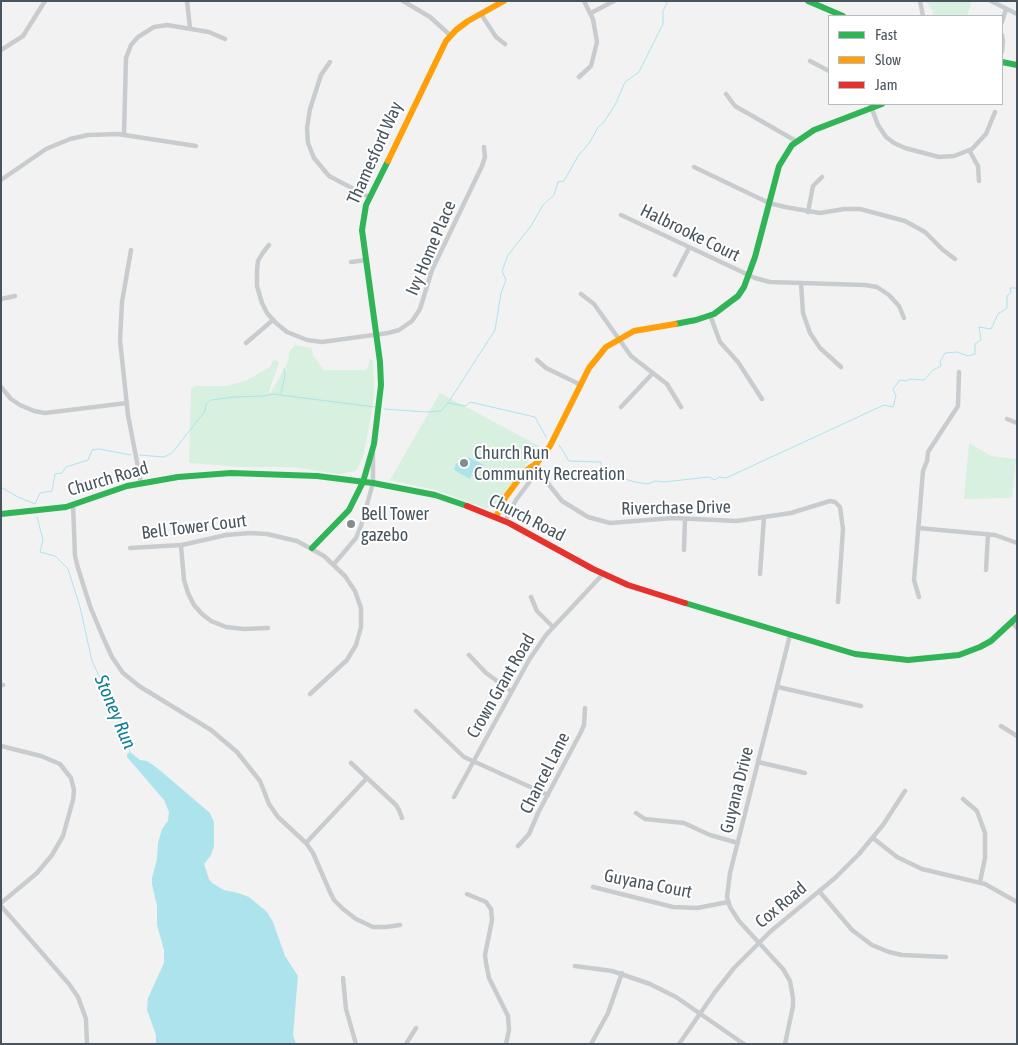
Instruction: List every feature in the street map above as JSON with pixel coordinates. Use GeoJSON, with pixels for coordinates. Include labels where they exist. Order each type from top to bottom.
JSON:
{"type":"FeatureCollection","features":[{"type":"Feature","properties":{"kind":"street"},"geometry":{"type":"LineString","coordinates":[[1,50],[23,36],[45,1]]}},
{"type":"Feature","properties":{"kind":"street"},"geometry":{"type":"LineString","coordinates":[[187,1],[190,28]]}},
{"type":"Feature","properties":{"kind":"street"},"geometry":{"type":"LineString","coordinates":[[403,1],[430,17],[450,35]]}},
{"type":"Feature","properties":{"kind":"street","name":"Thamesford Way"},"geometry":{"type":"LineString","coordinates":[[334,564],[356,538],[366,511],[373,483],[374,444],[381,385],[362,223],[365,208],[439,52],[450,35],[468,21],[504,1]]}},
{"type":"Feature","properties":{"kind":"street"},"geometry":{"type":"LineString","coordinates":[[579,77],[591,66],[596,50],[597,33],[591,13],[584,1]]}},
{"type":"Feature","properties":{"kind":"street"},"geometry":{"type":"LineString","coordinates":[[591,13],[614,1]]}},
{"type":"Feature","properties":{"kind":"street"},"geometry":{"type":"LineString","coordinates":[[808,1],[841,15]]}},
{"type":"Feature","properties":{"kind":"street"},"geometry":{"type":"LineString","coordinates":[[920,1],[923,15]]}},
{"type":"Feature","properties":{"kind":"street"},"geometry":{"type":"LineString","coordinates":[[991,1],[1017,14]]}},
{"type":"Feature","properties":{"kind":"street"},"geometry":{"type":"LineString","coordinates":[[1003,19],[1006,9]]}},
{"type":"Feature","properties":{"kind":"street"},"geometry":{"type":"LineString","coordinates":[[481,14],[496,37],[505,44]]}},
{"type":"Feature","properties":{"kind":"street"},"geometry":{"type":"LineString","coordinates":[[124,134],[125,65],[127,53],[131,45],[142,33],[154,27],[167,25],[209,32],[225,39]]}},
{"type":"Feature","properties":{"kind":"street"},"geometry":{"type":"LineString","coordinates":[[810,61],[828,70]]}},
{"type":"Feature","properties":{"kind":"street"},"geometry":{"type":"LineString","coordinates":[[330,62],[321,74],[310,109],[306,128],[308,143],[314,158],[329,176],[369,197]]}},
{"type":"Feature","properties":{"kind":"street"},"geometry":{"type":"LineString","coordinates":[[1003,62],[1017,65]]}},
{"type":"Feature","properties":{"kind":"street"},"geometry":{"type":"LineString","coordinates":[[726,94],[735,106],[796,141]]}},
{"type":"Feature","properties":{"kind":"street"},"geometry":{"type":"LineString","coordinates":[[496,517],[505,498],[524,472],[537,463],[550,446],[595,359],[606,347],[641,328],[696,320],[710,315],[723,309],[738,296],[744,286],[755,257],[779,166],[796,141],[814,130],[871,107],[882,131],[894,143],[939,157],[954,156],[969,150],[986,134],[995,112]]}},
{"type":"Feature","properties":{"kind":"street"},"geometry":{"type":"LineString","coordinates":[[1,180],[32,157],[57,144],[88,135],[124,134],[196,146]]}},
{"type":"Feature","properties":{"kind":"street","name":"Ivy Home Place"},"geometry":{"type":"LineString","coordinates":[[273,320],[281,328],[293,335],[315,342],[332,342],[376,335],[399,330],[412,321],[417,314],[438,256],[482,166],[485,157],[484,147]]}},
{"type":"Feature","properties":{"kind":"street"},"geometry":{"type":"LineString","coordinates":[[969,150],[978,166],[980,181]]}},
{"type":"Feature","properties":{"kind":"street"},"geometry":{"type":"LineString","coordinates":[[694,167],[769,202],[808,212],[820,213],[844,209],[860,210],[897,218],[921,229],[955,259]]}},
{"type":"Feature","properties":{"kind":"street"},"geometry":{"type":"LineString","coordinates":[[808,212],[813,186],[822,177]]}},
{"type":"Feature","properties":{"kind":"street","name":"Halbrooke Court"},"geometry":{"type":"LineString","coordinates":[[621,215],[748,276],[770,282],[877,287],[889,295],[899,306],[904,318]]}},
{"type":"Feature","properties":{"kind":"street"},"geometry":{"type":"LineString","coordinates":[[246,343],[273,320],[262,303],[256,278],[258,261],[269,245]]}},
{"type":"Feature","properties":{"kind":"street"},"geometry":{"type":"LineString","coordinates":[[676,274],[690,248]]}},
{"type":"Feature","properties":{"kind":"street"},"geometry":{"type":"LineString","coordinates":[[131,250],[120,322],[122,365],[140,483]]}},
{"type":"Feature","properties":{"kind":"street"},"geometry":{"type":"LineString","coordinates":[[351,262],[366,260]]}},
{"type":"Feature","properties":{"kind":"street"},"geometry":{"type":"LineString","coordinates":[[801,283],[802,313],[810,334],[820,348],[842,368]]}},
{"type":"Feature","properties":{"kind":"street"},"geometry":{"type":"LineString","coordinates":[[581,294],[594,304],[631,356],[667,384],[681,407]]}},
{"type":"Feature","properties":{"kind":"street"},"geometry":{"type":"LineString","coordinates":[[1,299],[15,296]]}},
{"type":"Feature","properties":{"kind":"street"},"geometry":{"type":"LineString","coordinates":[[710,315],[720,342],[738,362],[762,399]]}},
{"type":"Feature","properties":{"kind":"street"},"geometry":{"type":"LineString","coordinates":[[537,360],[546,368],[581,385]]}},
{"type":"Feature","properties":{"kind":"street"},"geometry":{"type":"LineString","coordinates":[[919,597],[914,580],[922,476],[928,452],[958,406],[958,372]]}},
{"type":"Feature","properties":{"kind":"street"},"geometry":{"type":"LineString","coordinates":[[621,408],[653,373]]}},
{"type":"Feature","properties":{"kind":"street"},"geometry":{"type":"LineString","coordinates":[[1,387],[11,399],[20,405],[45,413],[127,403]]}},
{"type":"Feature","properties":{"kind":"street"},"geometry":{"type":"LineString","coordinates":[[1007,419],[1017,423]]}},
{"type":"Feature","properties":{"kind":"street","name":"Thamesford Way"},"geometry":{"type":"LineString","coordinates":[[312,548],[349,510],[363,482],[374,444]]}},
{"type":"Feature","properties":{"kind":"street"},"geometry":{"type":"LineString","coordinates":[[504,521],[516,500],[533,477],[537,463]]}},
{"type":"Feature","properties":{"kind":"street","name":"Riverchase Drive"},"geometry":{"type":"LineString","coordinates":[[537,463],[552,490],[562,500],[574,509],[596,520],[617,524],[673,518],[726,522],[804,510],[830,501],[838,504],[842,514],[843,529],[838,602]]}},
{"type":"Feature","properties":{"kind":"street","name":"Church Road"},"geometry":{"type":"LineString","coordinates":[[1,514],[38,511],[73,504],[107,491],[140,483],[202,474],[262,472],[317,476],[373,483],[436,495],[462,503],[504,521],[602,574],[638,588],[790,636],[862,655],[930,659],[945,658],[971,652],[1014,626],[1017,617]]}},
{"type":"Feature","properties":{"kind":"street"},"geometry":{"type":"LineString","coordinates":[[73,504],[75,556],[78,568],[102,636],[123,673],[139,686],[211,730],[237,752],[260,781],[269,804],[278,817],[306,843],[313,853],[334,900],[343,909],[356,919],[373,927],[400,924]]}},
{"type":"Feature","properties":{"kind":"street"},"geometry":{"type":"LineString","coordinates":[[760,574],[764,517]]}},
{"type":"Feature","properties":{"kind":"street"},"geometry":{"type":"LineString","coordinates":[[684,550],[685,519]]}},
{"type":"Feature","properties":{"kind":"street"},"geometry":{"type":"LineString","coordinates":[[918,528],[1002,536],[1017,543]]}},
{"type":"Feature","properties":{"kind":"street","name":"Bell Tower Court"},"geometry":{"type":"LineString","coordinates":[[130,548],[182,545],[226,535],[250,533],[281,536],[312,548],[334,564],[355,591],[361,608],[361,627],[356,645],[347,660],[310,694]]}},
{"type":"Feature","properties":{"kind":"street"},"geometry":{"type":"LineString","coordinates":[[986,570],[988,534]]}},
{"type":"Feature","properties":{"kind":"street"},"geometry":{"type":"LineString","coordinates":[[182,545],[184,580],[188,593],[202,614],[211,622],[226,627],[244,629],[268,628]]}},
{"type":"Feature","properties":{"kind":"street","name":"Crown Grant Road"},"geometry":{"type":"LineString","coordinates":[[454,797],[529,660],[553,627],[602,574]]}},
{"type":"Feature","properties":{"kind":"street"},"geometry":{"type":"LineString","coordinates":[[531,597],[537,611],[553,627]]}},
{"type":"Feature","properties":{"kind":"street","name":"Guyana Drive"},"geometry":{"type":"LineString","coordinates":[[728,902],[728,887],[738,842],[790,636]]}},
{"type":"Feature","properties":{"kind":"street"},"geometry":{"type":"LineString","coordinates":[[469,655],[486,673],[511,691]]}},
{"type":"Feature","properties":{"kind":"street"},"geometry":{"type":"LineString","coordinates":[[778,686],[861,706]]}},
{"type":"Feature","properties":{"kind":"street","name":"Chancel Lane"},"geometry":{"type":"LineString","coordinates":[[518,846],[529,834],[581,732],[584,725],[585,708]]}},
{"type":"Feature","properties":{"kind":"street"},"geometry":{"type":"LineString","coordinates":[[416,711],[458,753],[473,762],[548,795]]}},
{"type":"Feature","properties":{"kind":"street"},"geometry":{"type":"LineString","coordinates":[[1000,726],[1017,736]]}},
{"type":"Feature","properties":{"kind":"street"},"geometry":{"type":"LineString","coordinates":[[1,746],[41,756],[60,764],[71,778],[74,798],[66,827],[56,848],[37,872],[1,904],[78,997],[86,1019],[87,1044]]}},
{"type":"Feature","properties":{"kind":"street"},"geometry":{"type":"LineString","coordinates":[[758,762],[805,773]]}},
{"type":"Feature","properties":{"kind":"street"},"geometry":{"type":"LineString","coordinates":[[351,763],[396,805],[402,818]]}},
{"type":"Feature","properties":{"kind":"street"},"geometry":{"type":"LineString","coordinates":[[306,843],[367,778]]}},
{"type":"Feature","properties":{"kind":"street","name":"Cox Road"},"geometry":{"type":"LineString","coordinates":[[679,1044],[734,968],[759,942],[847,866],[872,838],[905,791]]}},
{"type":"Feature","properties":{"kind":"street"},"geometry":{"type":"LineString","coordinates":[[963,800],[977,811],[985,833],[985,858],[980,882]]}},
{"type":"Feature","properties":{"kind":"street"},"geometry":{"type":"LineString","coordinates":[[636,813],[645,819],[684,823],[710,835],[738,842]]}},
{"type":"Feature","properties":{"kind":"street"},"geometry":{"type":"LineString","coordinates":[[872,838],[897,857],[922,869],[980,882],[1004,893],[1017,902]]}},
{"type":"Feature","properties":{"kind":"street","name":"Guyana Court"},"geometry":{"type":"LineString","coordinates":[[593,887],[673,907],[697,908],[728,902]]}},
{"type":"Feature","properties":{"kind":"street"},"geometry":{"type":"LineString","coordinates":[[819,891],[852,930],[872,945],[902,955],[946,957]]}},
{"type":"Feature","properties":{"kind":"street"},"geometry":{"type":"LineString","coordinates":[[467,894],[486,902],[491,909],[492,920],[485,955],[489,978],[508,1016],[509,1030],[506,1044]]}},
{"type":"Feature","properties":{"kind":"street"},"geometry":{"type":"LineString","coordinates":[[728,902],[739,921],[783,969],[792,988],[793,1006],[785,1044]]}},
{"type":"Feature","properties":{"kind":"street"},"geometry":{"type":"LineString","coordinates":[[575,966],[622,973],[664,990],[744,1044]]}},
{"type":"Feature","properties":{"kind":"street"},"geometry":{"type":"LineString","coordinates":[[591,1044],[608,1014],[622,973]]}},
{"type":"Feature","properties":{"kind":"street"},"geometry":{"type":"LineString","coordinates":[[343,978],[348,1016],[356,1044]]}},
{"type":"Feature","properties":{"kind":"street"},"geometry":{"type":"LineString","coordinates":[[406,1044],[416,1028]]}},
{"type":"Feature","properties":{"kind":"green space"},"geometry":{"type":"Polygon","coordinates":[[[926,1],[971,1],[967,15],[933,15],[933,11],[926,1]]]}},
{"type":"Feature","properties":{"kind":"green space"},"geometry":{"type":"Polygon","coordinates":[[[295,345],[312,348],[313,356],[324,370],[364,370],[368,368],[370,359],[373,361],[374,392],[371,416],[363,457],[356,471],[338,474],[293,467],[242,467],[189,463],[191,389],[195,386],[227,386],[247,380],[270,367],[273,361],[276,360],[279,363],[268,394],[288,362],[289,352],[295,345]]]}},
{"type":"Feature","properties":{"kind":"green space","name":"Church Run Community Recreation"},"geometry":{"type":"Polygon","coordinates":[[[440,393],[539,446],[496,508],[485,508],[436,490],[390,480],[440,393]]]}},
{"type":"Feature","properties":{"kind":"green space"},"geometry":{"type":"Polygon","coordinates":[[[969,443],[991,456],[1016,459],[1012,498],[964,499],[969,443]]]}},
{"type":"Feature","properties":{"kind":"water"},"geometry":{"type":"Polygon","coordinates":[[[468,457],[484,465],[482,471],[475,468],[470,479],[454,470],[456,463],[464,466],[468,457]]]}},
{"type":"Feature","properties":{"kind":"water"},"geometry":{"type":"Polygon","coordinates":[[[130,752],[140,760],[147,761],[156,767],[210,813],[214,822],[214,846],[211,855],[204,864],[209,879],[224,890],[249,897],[267,912],[273,922],[285,956],[298,976],[293,1035],[296,1044],[156,1044],[156,1035],[147,1010],[148,998],[164,963],[164,950],[157,925],[157,906],[152,878],[157,859],[158,843],[162,829],[168,821],[169,812],[164,800],[127,757],[127,754],[130,752]]]}},
{"type":"Feature","properties":{"kind":"waterway"},"geometry":{"type":"LineString","coordinates":[[384,409],[426,412],[441,411],[448,403],[495,330],[501,293],[506,280],[502,271],[508,255],[531,226],[543,205],[554,195],[558,182],[564,181],[578,156],[590,142],[598,127],[604,122],[616,103],[625,82],[639,72],[663,24],[663,11],[668,1]]}},
{"type":"Feature","properties":{"kind":"waterway"},"geometry":{"type":"LineString","coordinates":[[559,445],[569,461],[601,462],[601,472],[635,482],[648,484],[655,481],[664,482],[709,477],[715,480],[719,477],[726,478],[884,405],[893,407],[896,396],[893,389],[900,380],[924,380],[933,370],[941,366],[940,362],[945,353],[957,352],[968,356],[975,354],[975,344],[981,340],[979,327],[991,329],[998,314],[1007,308],[1007,296],[1011,293],[1010,288],[1017,288]]}},
{"type":"Feature","properties":{"kind":"waterway"},"geometry":{"type":"LineString","coordinates":[[281,394],[285,375],[284,369]]}},
{"type":"Feature","properties":{"kind":"waterway"},"geometry":{"type":"LineString","coordinates":[[139,455],[164,457],[172,453],[205,411],[206,404],[211,400],[272,394],[375,407]]}},
{"type":"Feature","properties":{"kind":"waterway"},"geometry":{"type":"LineString","coordinates":[[448,403],[466,406],[470,402],[535,417],[546,437]]}},
{"type":"Feature","properties":{"kind":"waterway"},"geometry":{"type":"LineString","coordinates":[[1,487],[35,504],[40,493],[52,491],[55,474],[62,473],[66,467],[88,460],[92,450],[99,449],[131,455]]}},
{"type":"Feature","properties":{"kind":"waterway","name":"Stoney Run"},"geometry":{"type":"LineString","coordinates":[[37,517],[43,540],[40,552],[55,556],[68,569],[80,607],[92,661],[123,727],[130,752]]}},
{"type":"Feature","properties":{"kind":"traffic: fast"},"geometry":{"type":"LineString","coordinates":[[808,1],[841,15]]}},
{"type":"Feature","properties":{"kind":"traffic: fast"},"geometry":{"type":"LineString","coordinates":[[1003,62],[1017,65]]}},
{"type":"Feature","properties":{"kind":"traffic: fast"},"geometry":{"type":"LineString","coordinates":[[675,324],[714,314],[738,296],[744,287],[755,257],[779,166],[792,145],[814,130],[879,105]]}},
{"type":"Feature","properties":{"kind":"traffic: fast"},"geometry":{"type":"LineString","coordinates":[[312,548],[349,510],[363,482],[374,444],[381,385],[380,362],[362,230],[366,205],[388,161]]}},
{"type":"Feature","properties":{"kind":"traffic: fast"},"geometry":{"type":"LineString","coordinates":[[1,514],[66,507],[127,486],[178,477],[231,473],[317,476],[373,483],[435,495],[467,506]]}},
{"type":"Feature","properties":{"kind":"traffic: fast"},"geometry":{"type":"LineString","coordinates":[[685,603],[855,654],[908,660],[959,655],[980,647],[991,641],[1017,617]]}},
{"type":"Feature","properties":{"kind":"traffic: slow"},"geometry":{"type":"LineString","coordinates":[[388,161],[446,41],[468,21],[504,1]]}},
{"type":"Feature","properties":{"kind":"traffic: slow"},"geometry":{"type":"LineString","coordinates":[[496,517],[505,498],[524,472],[537,463],[550,446],[589,368],[606,347],[634,331],[675,324]]}},
{"type":"Feature","properties":{"kind":"traffic: jam"},"geometry":{"type":"LineString","coordinates":[[467,506],[509,523],[593,569],[628,585],[685,603]]}},
{"type":"Feature","properties":{"kind":"place","name":"Church Run Community Recreation"},"geometry":{"type":"Point","coordinates":[464,463]}},
{"type":"Feature","properties":{"kind":"place","name":"Bell Tower gazebo"},"geometry":{"type":"Point","coordinates":[351,524]}}]}
